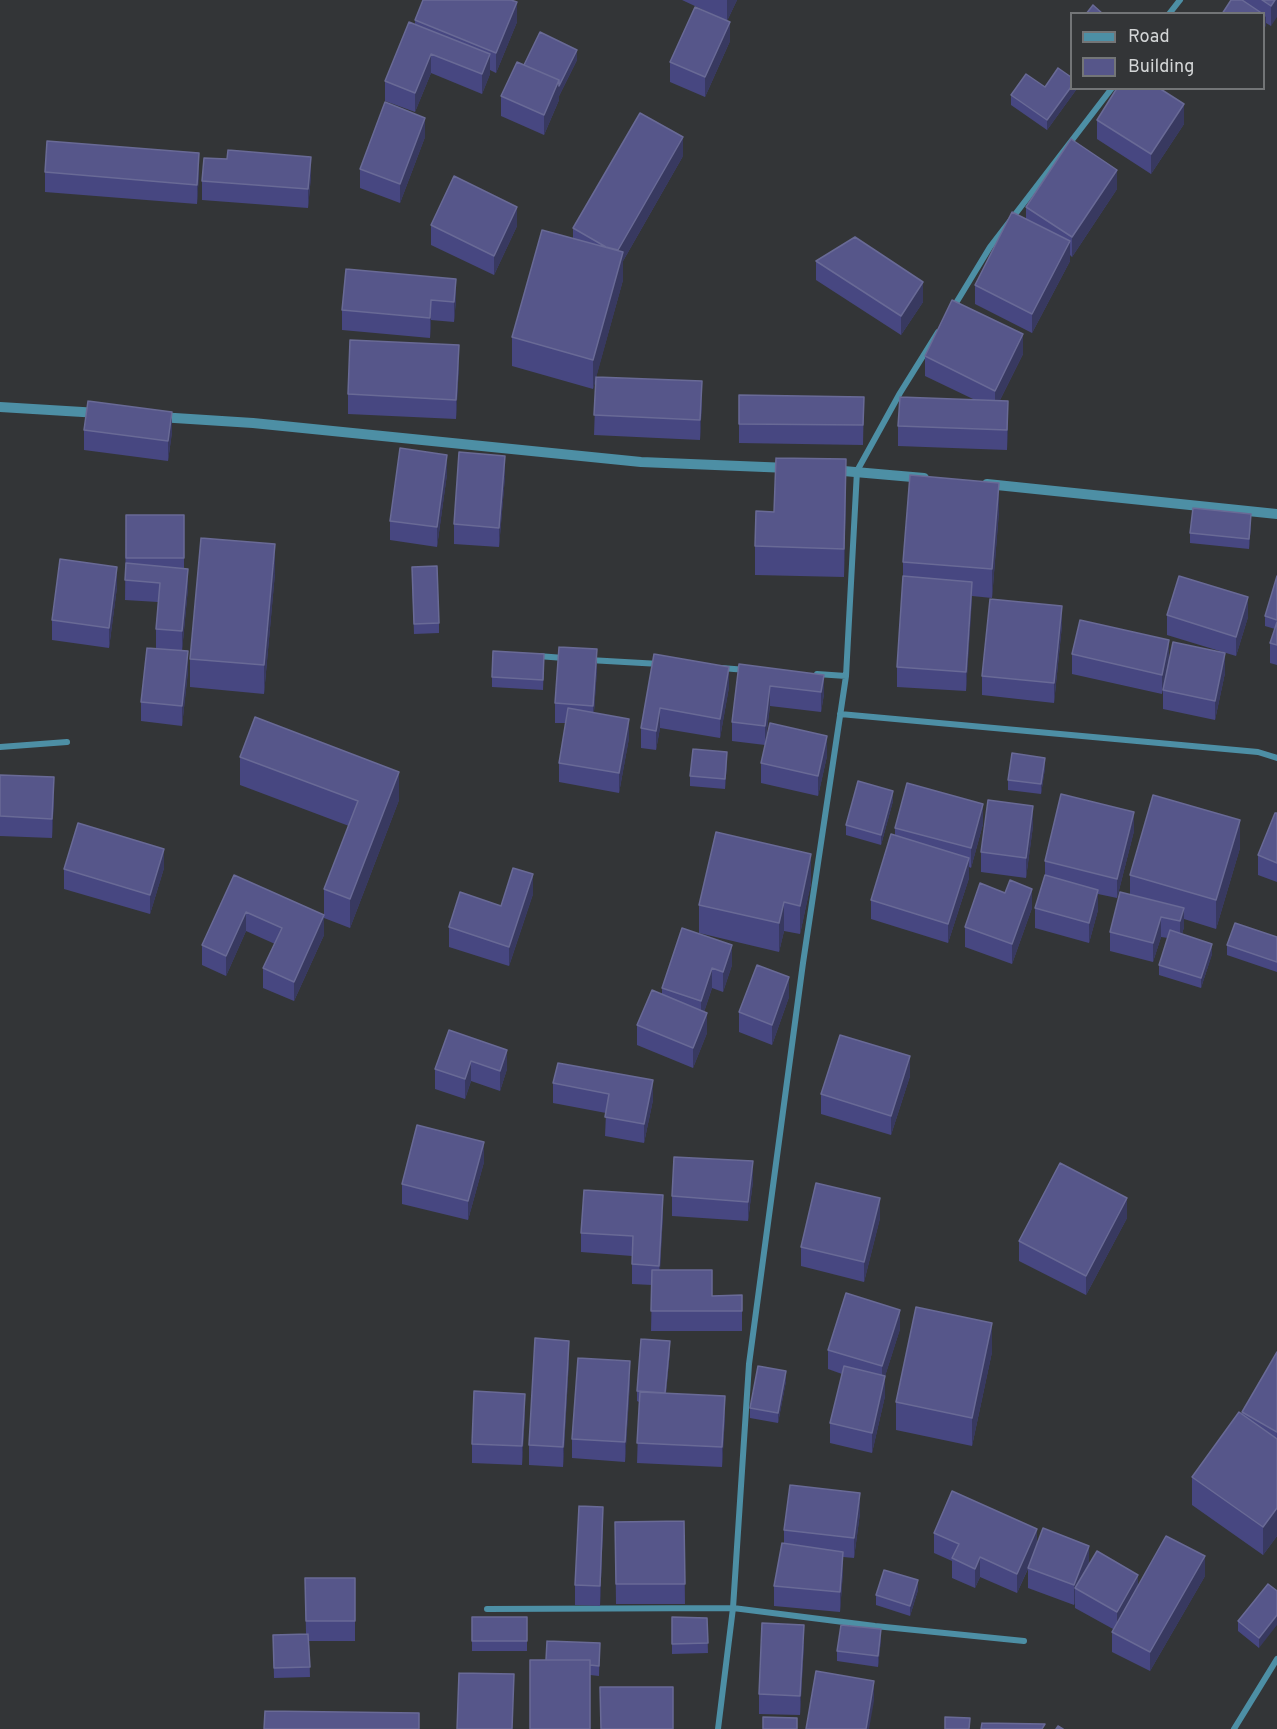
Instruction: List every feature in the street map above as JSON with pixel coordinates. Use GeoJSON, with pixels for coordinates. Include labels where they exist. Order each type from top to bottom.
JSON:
{"type":"FeatureCollection","features":[{"type":"Feature","properties":{"kind":"street"},"geometry":{"type":"LineString","coordinates":[[1171,12],[1180,0]]}},
{"type":"Feature","properties":{"kind":"street"},"geometry":{"type":"LineString","coordinates":[[948,315],[990,247],[1110,90]]}},
{"type":"Feature","properties":{"kind":"street"},"geometry":{"type":"LineString","coordinates":[[718,1729],[733,1608],[749,1364],[803,963],[846,676],[857,471],[900,393],[942,325]]}},
{"type":"Feature","properties":{"kind":"street"},"geometry":{"type":"LineString","coordinates":[[0,407],[115,414]]}},
{"type":"Feature","properties":{"kind":"street"},"geometry":{"type":"LineString","coordinates":[[150,417],[253,423],[641,462],[800,469]]}},
{"type":"Feature","properties":{"kind":"street"},"geometry":{"type":"LineString","coordinates":[[823,470],[857,471],[939,480]]}},
{"type":"Feature","properties":{"kind":"street"},"geometry":{"type":"LineString","coordinates":[[974,483],[1277,514]]}},
{"type":"Feature","properties":{"kind":"street"},"geometry":{"type":"LineString","coordinates":[[537,656],[572,658]]}},
{"type":"Feature","properties":{"kind":"street"},"geometry":{"type":"LineString","coordinates":[[584,659],[668,664]]}},
{"type":"Feature","properties":{"kind":"street"},"geometry":{"type":"LineString","coordinates":[[715,668],[751,670]]}},
{"type":"Feature","properties":{"kind":"street"},"geometry":{"type":"LineString","coordinates":[[810,674],[846,676]]}},
{"type":"Feature","properties":{"kind":"street"},"geometry":{"type":"LineString","coordinates":[[840,714],[1258,752],[1277,758]]}},
{"type":"Feature","properties":{"kind":"street"},"geometry":{"type":"LineString","coordinates":[[0,747],[66,742]]}},
{"type":"Feature","properties":{"kind":"street"},"geometry":{"type":"LineString","coordinates":[[488,1609],[733,1608],[875,1626],[1024,1641]]}},
{"type":"Feature","properties":{"kind":"street"},"geometry":{"type":"LineString","coordinates":[[1234,1729],[1277,1659]]}},
{"type":"Feature","properties":{"kind":"building"},"geometry":{"type":"Polygon","coordinates":[[[423,0],[511,0],[517,2],[496,53],[415,20],[423,0]]]}},
{"type":"Feature","properties":{"kind":"building"},"geometry":{"type":"Polygon","coordinates":[[[1231,0],[1242,0],[1260,12],[1223,12],[1231,0]]]}},
{"type":"Feature","properties":{"kind":"building"},"geometry":{"type":"Polygon","coordinates":[[[1262,0],[1275,0],[1271,6],[1262,0]]]}},
{"type":"Feature","properties":{"kind":"building"},"geometry":{"type":"Polygon","coordinates":[[[1093,5],[1101,12],[1088,12],[1093,5]]]}},
{"type":"Feature","properties":{"kind":"building"},"geometry":{"type":"Polygon","coordinates":[[[695,7],[730,22],[705,77],[670,62],[695,7]]]}},
{"type":"Feature","properties":{"kind":"building"},"geometry":{"type":"Polygon","coordinates":[[[409,22],[490,54],[482,74],[431,54],[415,93],[385,81],[409,22]]]}},
{"type":"Feature","properties":{"kind":"building"},"geometry":{"type":"Polygon","coordinates":[[[540,32],[577,50],[559,86],[559,80],[524,65],[540,32]]]}},
{"type":"Feature","properties":{"kind":"building"},"geometry":{"type":"Polygon","coordinates":[[[517,62],[559,80],[544,115],[501,96],[517,62]]]}},
{"type":"Feature","properties":{"kind":"building"},"geometry":{"type":"Polygon","coordinates":[[[1058,68],[1070,76],[1070,88],[1047,120],[1011,95],[1026,74],[1045,87],[1058,68]]]}},
{"type":"Feature","properties":{"kind":"building"},"geometry":{"type":"Polygon","coordinates":[[[1116,90],[1162,90],[1184,104],[1151,154],[1097,120],[1116,90]]]}},
{"type":"Feature","properties":{"kind":"building"},"geometry":{"type":"Polygon","coordinates":[[[385,102],[425,118],[400,184],[360,169],[385,102]]]}},
{"type":"Feature","properties":{"kind":"building"},"geometry":{"type":"Polygon","coordinates":[[[640,113],[683,137],[618,250],[606,247],[573,228],[640,113]]]}},
{"type":"Feature","properties":{"kind":"building"},"geometry":{"type":"Polygon","coordinates":[[[1071,139],[1117,170],[1072,237],[1026,207],[1071,139]]]}},
{"type":"Feature","properties":{"kind":"building"},"geometry":{"type":"Polygon","coordinates":[[[47,141],[199,153],[197,185],[45,172],[47,141]]]}},
{"type":"Feature","properties":{"kind":"building"},"geometry":{"type":"Polygon","coordinates":[[[228,150],[311,157],[308,189],[202,181],[204,158],[227,159],[228,150]]]}},
{"type":"Feature","properties":{"kind":"building"},"geometry":{"type":"Polygon","coordinates":[[[454,176],[517,207],[494,256],[431,225],[454,176]]]}},
{"type":"Feature","properties":{"kind":"building"},"geometry":{"type":"Polygon","coordinates":[[[1012,212],[1070,241],[1032,314],[975,285],[1012,212]]]}},
{"type":"Feature","properties":{"kind":"building"},"geometry":{"type":"Polygon","coordinates":[[[542,230],[623,252],[593,360],[512,337],[542,230]]]}},
{"type":"Feature","properties":{"kind":"building"},"geometry":{"type":"Polygon","coordinates":[[[855,237],[923,282],[901,316],[816,261],[855,237]]]}},
{"type":"Feature","properties":{"kind":"building"},"geometry":{"type":"Polygon","coordinates":[[[346,269],[456,279],[454,302],[431,300],[430,318],[342,310],[346,269]]]}},
{"type":"Feature","properties":{"kind":"building"},"geometry":{"type":"Polygon","coordinates":[[[952,300],[1023,334],[995,391],[925,356],[952,300]]]}},
{"type":"Feature","properties":{"kind":"building"},"geometry":{"type":"Polygon","coordinates":[[[350,340],[459,345],[456,400],[348,394],[350,340]]]}},
{"type":"Feature","properties":{"kind":"building"},"geometry":{"type":"Polygon","coordinates":[[[596,377],[702,381],[700,420],[594,415],[596,377]]]}},
{"type":"Feature","properties":{"kind":"building"},"geometry":{"type":"Polygon","coordinates":[[[739,395],[864,397],[863,425],[739,424],[739,395]]]}},
{"type":"Feature","properties":{"kind":"building"},"geometry":{"type":"Polygon","coordinates":[[[900,397],[1008,401],[1007,430],[898,426],[900,397]]]}},
{"type":"Feature","properties":{"kind":"building"},"geometry":{"type":"Polygon","coordinates":[[[88,401],[172,412],[168,441],[84,430],[88,401]]]}},
{"type":"Feature","properties":{"kind":"building"},"geometry":{"type":"Polygon","coordinates":[[[400,448],[447,455],[437,527],[390,521],[400,448]]]}},
{"type":"Feature","properties":{"kind":"building"},"geometry":{"type":"Polygon","coordinates":[[[459,452],[505,456],[499,528],[454,524],[459,452]]]}},
{"type":"Feature","properties":{"kind":"building"},"geometry":{"type":"Polygon","coordinates":[[[776,458],[846,459],[844,549],[755,546],[756,511],[774,512],[776,458]]]}},
{"type":"Feature","properties":{"kind":"building"},"geometry":{"type":"Polygon","coordinates":[[[910,475],[999,483],[992,569],[903,562],[910,475]]]}},
{"type":"Feature","properties":{"kind":"building"},"geometry":{"type":"Polygon","coordinates":[[[1193,508],[1251,514],[1249,539],[1190,533],[1193,508]]]}},
{"type":"Feature","properties":{"kind":"building"},"geometry":{"type":"Polygon","coordinates":[[[126,515],[184,515],[184,558],[126,558],[126,515]]]}},
{"type":"Feature","properties":{"kind":"building"},"geometry":{"type":"Polygon","coordinates":[[[201,538],[275,544],[264,665],[190,659],[201,538]]]}},
{"type":"Feature","properties":{"kind":"building"},"geometry":{"type":"Polygon","coordinates":[[[60,559],[117,567],[109,628],[52,620],[60,559]]]}},
{"type":"Feature","properties":{"kind":"building"},"geometry":{"type":"Polygon","coordinates":[[[126,563],[188,569],[182,631],[156,629],[160,583],[125,580],[126,563]]]}},
{"type":"Feature","properties":{"kind":"building"},"geometry":{"type":"Polygon","coordinates":[[[437,566],[439,623],[414,624],[412,567],[437,566]]]}},
{"type":"Feature","properties":{"kind":"building"},"geometry":{"type":"Polygon","coordinates":[[[903,576],[972,582],[966,672],[897,667],[903,576]]]}},
{"type":"Feature","properties":{"kind":"building"},"geometry":{"type":"Polygon","coordinates":[[[1179,576],[1248,597],[1236,637],[1167,615],[1179,576]]]}},
{"type":"Feature","properties":{"kind":"building"},"geometry":{"type":"Polygon","coordinates":[[[1277,576],[1277,620],[1265,616],[1277,576]]]}},
{"type":"Feature","properties":{"kind":"building"},"geometry":{"type":"Polygon","coordinates":[[[990,599],[1062,606],[1054,683],[982,676],[990,599]]]}},
{"type":"Feature","properties":{"kind":"building"},"geometry":{"type":"Polygon","coordinates":[[[1080,620],[1169,640],[1162,675],[1072,654],[1080,620]]]}},
{"type":"Feature","properties":{"kind":"building"},"geometry":{"type":"Polygon","coordinates":[[[1277,622],[1277,645],[1270,643],[1277,622]]]}},
{"type":"Feature","properties":{"kind":"building"},"geometry":{"type":"Polygon","coordinates":[[[1173,642],[1225,653],[1215,701],[1163,690],[1173,642]]]}},
{"type":"Feature","properties":{"kind":"building"},"geometry":{"type":"Polygon","coordinates":[[[559,647],[597,649],[593,706],[555,703],[559,647]]]}},
{"type":"Feature","properties":{"kind":"building"},"geometry":{"type":"Polygon","coordinates":[[[147,648],[188,651],[182,706],[141,702],[147,648]]]}},
{"type":"Feature","properties":{"kind":"building"},"geometry":{"type":"Polygon","coordinates":[[[493,651],[544,654],[543,680],[492,677],[493,651]]]}},
{"type":"Feature","properties":{"kind":"building"},"geometry":{"type":"Polygon","coordinates":[[[654,654],[729,667],[720,719],[660,708],[656,731],[641,728],[654,654]]]}},
{"type":"Feature","properties":{"kind":"building"},"geometry":{"type":"Polygon","coordinates":[[[739,664],[824,675],[821,692],[770,686],[765,726],[732,722],[739,664]]]}},
{"type":"Feature","properties":{"kind":"building"},"geometry":{"type":"Polygon","coordinates":[[[568,708],[629,719],[619,773],[559,763],[568,708]]]}},
{"type":"Feature","properties":{"kind":"building"},"geometry":{"type":"Polygon","coordinates":[[[255,717],[399,772],[350,899],[324,889],[358,801],[240,757],[255,717]]]}},
{"type":"Feature","properties":{"kind":"building"},"geometry":{"type":"Polygon","coordinates":[[[770,723],[827,736],[818,776],[761,763],[770,723]]]}},
{"type":"Feature","properties":{"kind":"building"},"geometry":{"type":"Polygon","coordinates":[[[693,749],[727,752],[725,779],[690,776],[693,749]]]}},
{"type":"Feature","properties":{"kind":"building"},"geometry":{"type":"Polygon","coordinates":[[[1012,753],[1045,758],[1041,784],[1008,780],[1012,753]]]}},
{"type":"Feature","properties":{"kind":"building"},"geometry":{"type":"Polygon","coordinates":[[[0,775],[54,777],[52,819],[0,816],[0,775]]]}},
{"type":"Feature","properties":{"kind":"building"},"geometry":{"type":"Polygon","coordinates":[[[858,781],[893,791],[881,835],[846,825],[858,781]]]}},
{"type":"Feature","properties":{"kind":"building"},"geometry":{"type":"Polygon","coordinates":[[[907,783],[983,804],[971,848],[895,828],[907,783]]]}},
{"type":"Feature","properties":{"kind":"building"},"geometry":{"type":"Polygon","coordinates":[[[1061,794],[1134,812],[1117,879],[1045,861],[1061,794]]]}},
{"type":"Feature","properties":{"kind":"building"},"geometry":{"type":"Polygon","coordinates":[[[1153,795],[1240,820],[1216,900],[1130,875],[1153,795]]]}},
{"type":"Feature","properties":{"kind":"building"},"geometry":{"type":"Polygon","coordinates":[[[988,800],[1033,806],[1026,858],[981,852],[988,800]]]}},
{"type":"Feature","properties":{"kind":"building"},"geometry":{"type":"Polygon","coordinates":[[[1275,813],[1277,813],[1277,863],[1258,855],[1275,813]]]}},
{"type":"Feature","properties":{"kind":"building"},"geometry":{"type":"Polygon","coordinates":[[[78,823],[164,849],[150,895],[64,869],[78,823]]]}},
{"type":"Feature","properties":{"kind":"building"},"geometry":{"type":"Polygon","coordinates":[[[716,832],[811,854],[800,906],[784,902],[779,923],[699,905],[716,832]]]}},
{"type":"Feature","properties":{"kind":"building"},"geometry":{"type":"Polygon","coordinates":[[[891,834],[969,858],[948,924],[871,900],[891,834]]]}},
{"type":"Feature","properties":{"kind":"building"},"geometry":{"type":"Polygon","coordinates":[[[513,868],[533,874],[509,947],[449,927],[460,892],[501,906],[513,868]]]}},
{"type":"Feature","properties":{"kind":"building"},"geometry":{"type":"Polygon","coordinates":[[[234,875],[324,915],[294,982],[263,968],[282,928],[246,912],[226,956],[202,945],[234,875]]]}},
{"type":"Feature","properties":{"kind":"building"},"geometry":{"type":"Polygon","coordinates":[[[1045,875],[1098,890],[1089,923],[1035,908],[1045,875]]]}},
{"type":"Feature","properties":{"kind":"building"},"geometry":{"type":"Polygon","coordinates":[[[1010,880],[1032,889],[1012,944],[965,927],[980,883],[1005,893],[1010,880]]]}},
{"type":"Feature","properties":{"kind":"building"},"geometry":{"type":"Polygon","coordinates":[[[1120,892],[1184,908],[1180,921],[1161,917],[1153,943],[1110,932],[1120,892]]]}},
{"type":"Feature","properties":{"kind":"building"},"geometry":{"type":"Polygon","coordinates":[[[1235,923],[1277,937],[1277,962],[1227,945],[1235,923]]]}},
{"type":"Feature","properties":{"kind":"building"},"geometry":{"type":"Polygon","coordinates":[[[682,928],[732,945],[723,972],[712,968],[701,1001],[662,988],[682,928]]]}},
{"type":"Feature","properties":{"kind":"building"},"geometry":{"type":"Polygon","coordinates":[[[1170,930],[1212,944],[1201,978],[1159,965],[1170,930]]]}},
{"type":"Feature","properties":{"kind":"building"},"geometry":{"type":"Polygon","coordinates":[[[757,965],[789,977],[772,1025],[739,1012],[757,965]]]}},
{"type":"Feature","properties":{"kind":"building"},"geometry":{"type":"Polygon","coordinates":[[[652,990],[707,1013],[693,1048],[637,1025],[652,990]]]}},
{"type":"Feature","properties":{"kind":"building"},"geometry":{"type":"Polygon","coordinates":[[[449,1030],[507,1050],[500,1071],[471,1061],[465,1079],[435,1069],[449,1030]]]}},
{"type":"Feature","properties":{"kind":"building"},"geometry":{"type":"Polygon","coordinates":[[[840,1035],[910,1056],[891,1116],[821,1094],[840,1035]]]}},
{"type":"Feature","properties":{"kind":"building"},"geometry":{"type":"Polygon","coordinates":[[[558,1063],[653,1080],[644,1124],[605,1117],[609,1094],[553,1083],[558,1063]]]}},
{"type":"Feature","properties":{"kind":"building"},"geometry":{"type":"Polygon","coordinates":[[[417,1125],[484,1142],[468,1201],[402,1184],[417,1125]]]}},
{"type":"Feature","properties":{"kind":"building"},"geometry":{"type":"Polygon","coordinates":[[[674,1157],[753,1161],[748,1202],[672,1196],[674,1157]]]}},
{"type":"Feature","properties":{"kind":"building"},"geometry":{"type":"Polygon","coordinates":[[[1060,1163],[1127,1198],[1086,1276],[1019,1241],[1060,1163]]]}},
{"type":"Feature","properties":{"kind":"building"},"geometry":{"type":"Polygon","coordinates":[[[816,1183],[880,1198],[864,1262],[801,1247],[816,1183]]]}},
{"type":"Feature","properties":{"kind":"building"},"geometry":{"type":"Polygon","coordinates":[[[584,1190],[663,1195],[659,1266],[632,1264],[633,1236],[581,1233],[584,1190]]]}},
{"type":"Feature","properties":{"kind":"building"},"geometry":{"type":"Polygon","coordinates":[[[652,1270],[712,1270],[712,1296],[742,1295],[742,1311],[651,1311],[652,1270]]]}},
{"type":"Feature","properties":{"kind":"building"},"geometry":{"type":"Polygon","coordinates":[[[846,1293],[900,1310],[882,1366],[828,1350],[846,1293]]]}},
{"type":"Feature","properties":{"kind":"building"},"geometry":{"type":"Polygon","coordinates":[[[916,1307],[992,1323],[972,1418],[896,1402],[916,1307]]]}},
{"type":"Feature","properties":{"kind":"building"},"geometry":{"type":"Polygon","coordinates":[[[535,1338],[569,1341],[563,1447],[529,1445],[535,1338]]]}},
{"type":"Feature","properties":{"kind":"building"},"geometry":{"type":"Polygon","coordinates":[[[641,1339],[670,1341],[665,1393],[637,1391],[641,1339]]]}},
{"type":"Feature","properties":{"kind":"building"},"geometry":{"type":"Polygon","coordinates":[[[1277,1352],[1277,1432],[1242,1412],[1277,1352]]]}},
{"type":"Feature","properties":{"kind":"building"},"geometry":{"type":"Polygon","coordinates":[[[578,1358],[630,1361],[625,1442],[572,1439],[578,1358]]]}},
{"type":"Feature","properties":{"kind":"building"},"geometry":{"type":"Polygon","coordinates":[[[758,1366],[786,1371],[778,1413],[750,1408],[758,1366]]]}},
{"type":"Feature","properties":{"kind":"building"},"geometry":{"type":"Polygon","coordinates":[[[844,1366],[885,1376],[872,1433],[830,1423],[844,1366]]]}},
{"type":"Feature","properties":{"kind":"building"},"geometry":{"type":"Polygon","coordinates":[[[474,1391],[525,1394],[522,1446],[472,1444],[474,1391]]]}},
{"type":"Feature","properties":{"kind":"building"},"geometry":{"type":"Polygon","coordinates":[[[640,1392],[725,1396],[722,1447],[637,1443],[640,1392]]]}},
{"type":"Feature","properties":{"kind":"building"},"geometry":{"type":"Polygon","coordinates":[[[1239,1412],[1277,1439],[1277,1508],[1263,1527],[1192,1477],[1239,1412]]]}},
{"type":"Feature","properties":{"kind":"building"},"geometry":{"type":"Polygon","coordinates":[[[790,1485],[860,1493],[854,1538],[784,1530],[790,1485]]]}},
{"type":"Feature","properties":{"kind":"building"},"geometry":{"type":"Polygon","coordinates":[[[952,1491],[1037,1529],[1017,1574],[980,1557],[975,1569],[952,1558],[959,1544],[934,1533],[952,1491]]]}},
{"type":"Feature","properties":{"kind":"building"},"geometry":{"type":"Polygon","coordinates":[[[579,1506],[603,1507],[600,1586],[575,1585],[579,1506]]]}},
{"type":"Feature","properties":{"kind":"building"},"geometry":{"type":"Polygon","coordinates":[[[684,1521],[685,1584],[616,1584],[615,1522],[684,1521]]]}},
{"type":"Feature","properties":{"kind":"building"},"geometry":{"type":"Polygon","coordinates":[[[1043,1528],[1089,1546],[1074,1585],[1028,1568],[1043,1528]]]}},
{"type":"Feature","properties":{"kind":"building"},"geometry":{"type":"Polygon","coordinates":[[[1166,1536],[1205,1556],[1150,1652],[1112,1632],[1166,1536]]]}},
{"type":"Feature","properties":{"kind":"building"},"geometry":{"type":"Polygon","coordinates":[[[782,1543],[843,1552],[840,1592],[774,1586],[782,1543]]]}},
{"type":"Feature","properties":{"kind":"building"},"geometry":{"type":"Polygon","coordinates":[[[1097,1551],[1138,1575],[1117,1612],[1075,1588],[1097,1551]]]}},
{"type":"Feature","properties":{"kind":"building"},"geometry":{"type":"Polygon","coordinates":[[[884,1570],[918,1580],[910,1606],[876,1595],[884,1570]]]}},
{"type":"Feature","properties":{"kind":"building"},"geometry":{"type":"Polygon","coordinates":[[[305,1578],[355,1578],[355,1621],[306,1621],[305,1578]]]}},
{"type":"Feature","properties":{"kind":"building"},"geometry":{"type":"Polygon","coordinates":[[[1268,1584],[1277,1591],[1277,1615],[1259,1638],[1238,1621],[1268,1584]]]}},
{"type":"Feature","properties":{"kind":"building"},"geometry":{"type":"Polygon","coordinates":[[[472,1617],[527,1617],[527,1641],[472,1641],[472,1617]]]}},
{"type":"Feature","properties":{"kind":"building"},"geometry":{"type":"Polygon","coordinates":[[[672,1617],[707,1618],[708,1643],[672,1644],[672,1617]]]}},
{"type":"Feature","properties":{"kind":"building"},"geometry":{"type":"Polygon","coordinates":[[[762,1623],[804,1625],[800,1696],[759,1694],[762,1623]]]}},
{"type":"Feature","properties":{"kind":"building"},"geometry":{"type":"Polygon","coordinates":[[[841,1625],[881,1629],[878,1656],[837,1651],[841,1625]]]}},
{"type":"Feature","properties":{"kind":"building"},"geometry":{"type":"Polygon","coordinates":[[[308,1634],[310,1667],[274,1668],[273,1635],[308,1634]]]}},
{"type":"Feature","properties":{"kind":"building"},"geometry":{"type":"Polygon","coordinates":[[[547,1641],[600,1643],[599,1666],[590,1665],[590,1660],[546,1660],[547,1641]]]}},
{"type":"Feature","properties":{"kind":"building"},"geometry":{"type":"Polygon","coordinates":[[[530,1660],[590,1660],[590,1729],[530,1729],[530,1660]]]}},
{"type":"Feature","properties":{"kind":"building"},"geometry":{"type":"Polygon","coordinates":[[[816,1671],[874,1681],[866,1729],[806,1729],[816,1671]]]}},
{"type":"Feature","properties":{"kind":"building"},"geometry":{"type":"Polygon","coordinates":[[[459,1673],[514,1674],[512,1729],[457,1729],[459,1673]]]}},
{"type":"Feature","properties":{"kind":"building"},"geometry":{"type":"Polygon","coordinates":[[[600,1687],[673,1687],[673,1729],[601,1729],[600,1687]]]}},
{"type":"Feature","properties":{"kind":"building"},"geometry":{"type":"Polygon","coordinates":[[[265,1711],[419,1713],[419,1729],[264,1729],[265,1711]]]}},
{"type":"Feature","properties":{"kind":"building"},"geometry":{"type":"Polygon","coordinates":[[[763,1717],[797,1718],[797,1729],[763,1729],[763,1717]]]}},
{"type":"Feature","properties":{"kind":"building"},"geometry":{"type":"Polygon","coordinates":[[[945,1717],[970,1718],[969,1729],[945,1729],[945,1717]]]}},
{"type":"Feature","properties":{"kind":"building"},"geometry":{"type":"Polygon","coordinates":[[[982,1723],[1045,1724],[1042,1729],[981,1729],[982,1723]]]}}]}
